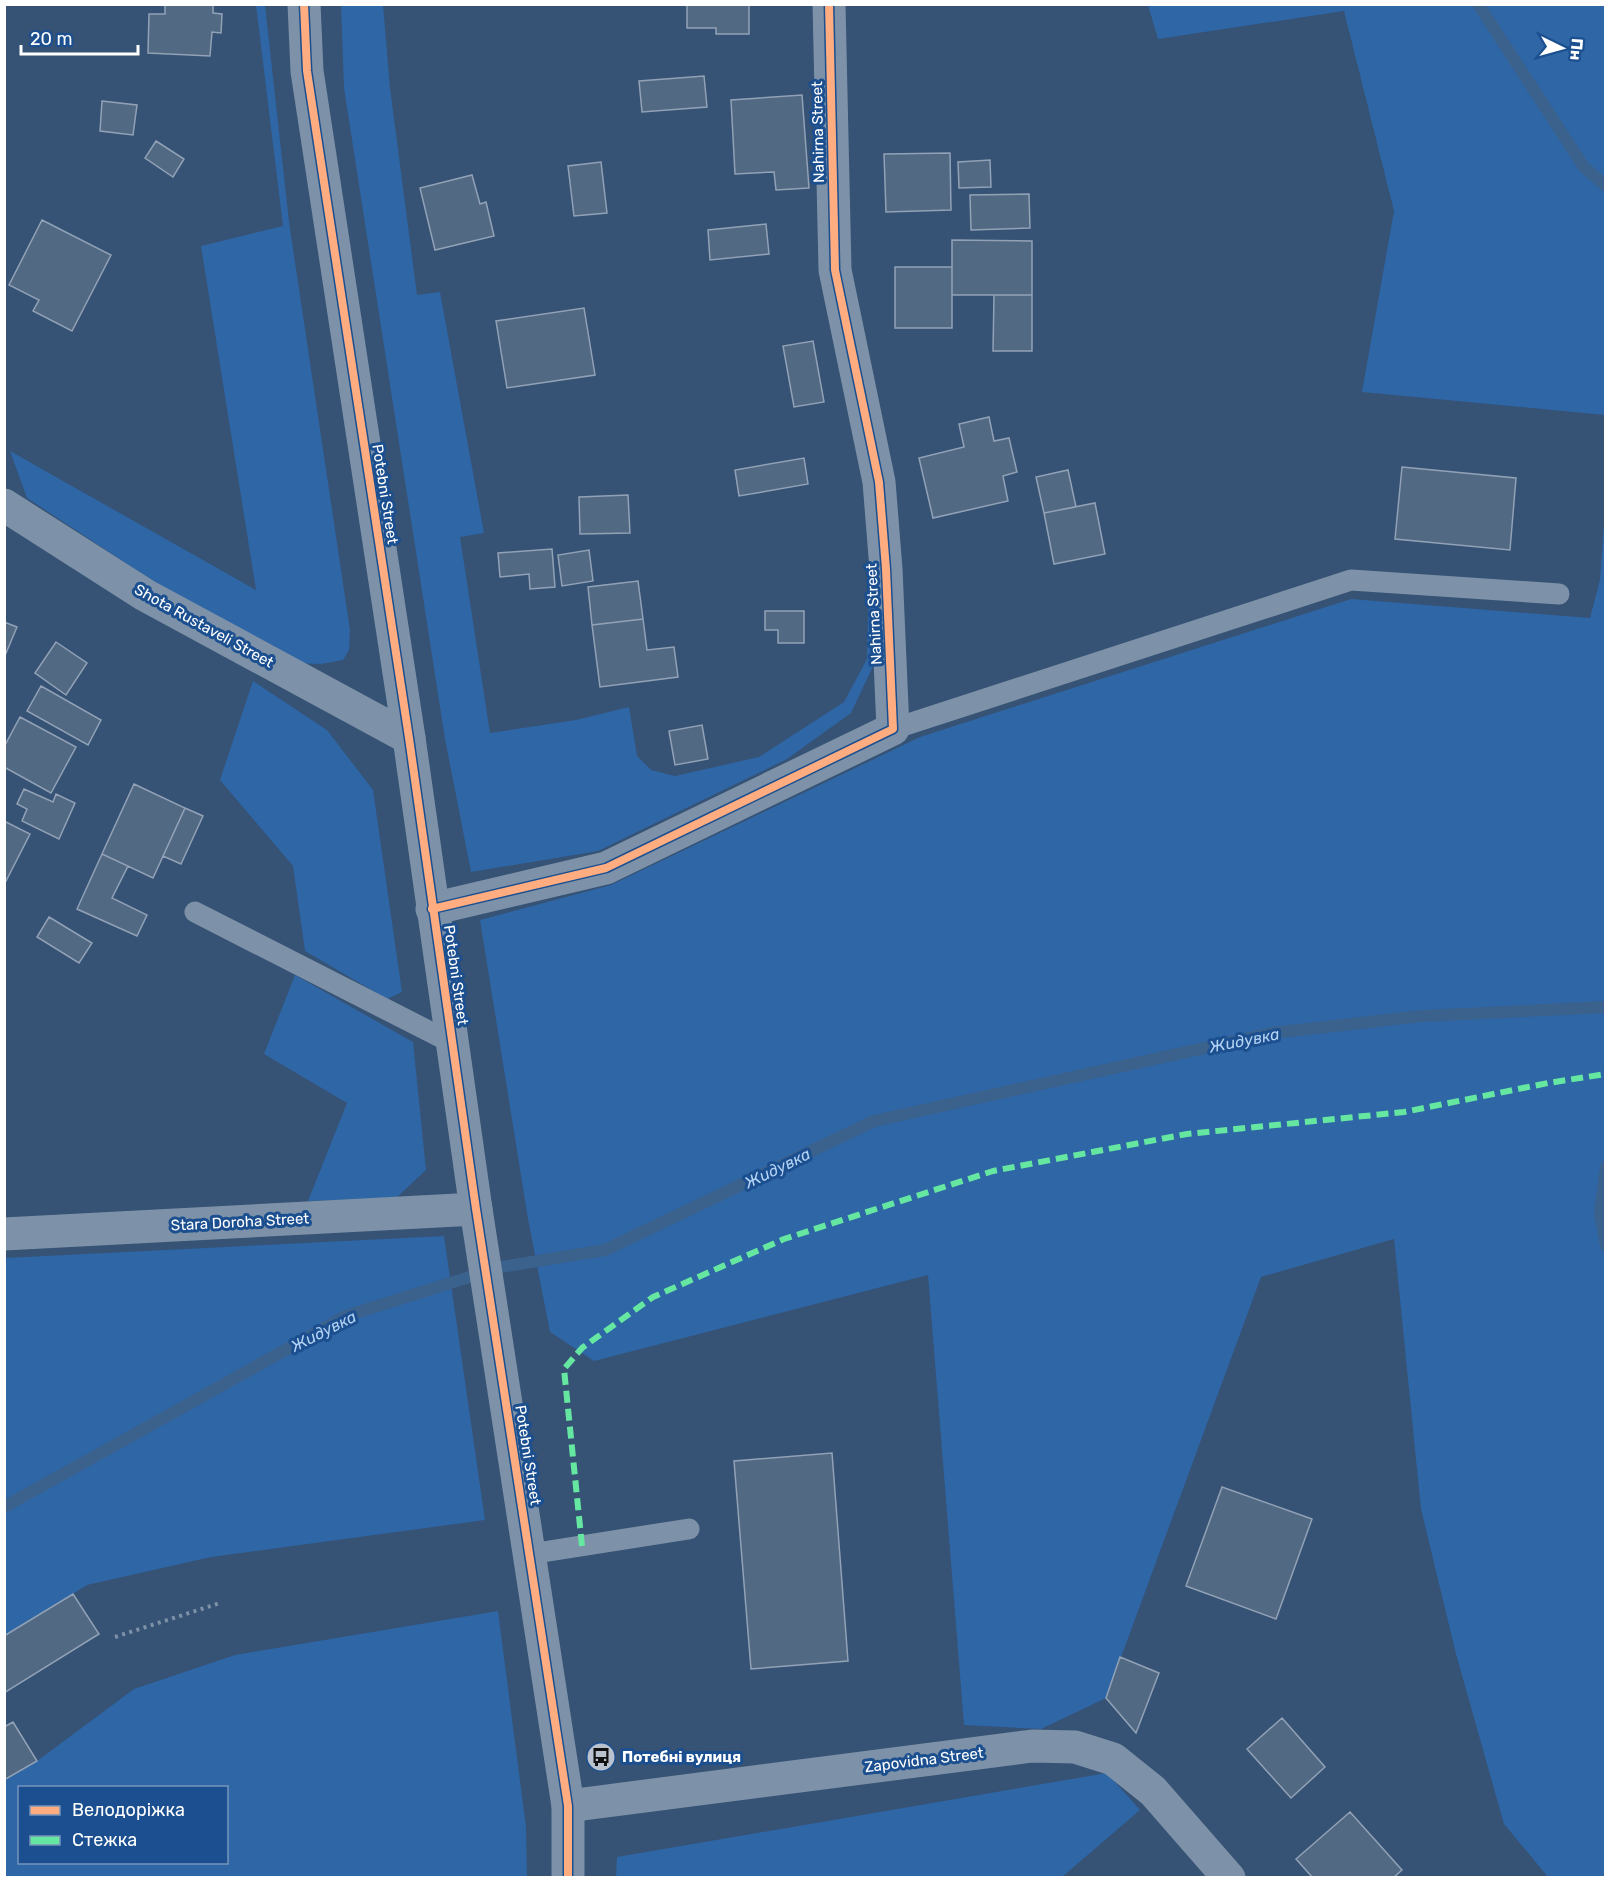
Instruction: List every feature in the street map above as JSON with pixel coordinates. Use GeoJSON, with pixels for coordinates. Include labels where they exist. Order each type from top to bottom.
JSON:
{"type":"FeatureCollection","features":[{"type":"Feature","properties":{"kind":"street","name":"Potebni Street"},"geometry":{"type":"LineString","coordinates":[[304,4],[307,71],[568,1806],[568,1878]]}},
{"type":"Feature","properties":{"kind":"street","name":"Nahirna Street"},"geometry":{"type":"LineString","coordinates":[[829,4],[835,270],[879,482],[886,569],[893,729]]}},
{"type":"Feature","properties":{"kind":"street","name":"Shota Rustaveli Street"},"geometry":{"type":"LineString","coordinates":[[4,505],[145,595],[409,738]]}},
{"type":"Feature","properties":{"kind":"street"},"geometry":{"type":"LineString","coordinates":[[432,909],[606,868],[893,729]]}},
{"type":"Feature","properties":{"kind":"street","name":"Stara Doroha Street"},"geometry":{"type":"LineString","coordinates":[[4,1234],[479,1225]]}},
{"type":"Feature","properties":{"kind":"street","name":"Zapovidna Street"},"geometry":{"type":"LineString","coordinates":[[568,1806],[1032,1746],[1075,1747],[1113,1759],[1153,1791],[1229,1878]]}},
{"type":"Feature","properties":{"kind":"lane"},"geometry":{"type":"LineString","coordinates":[[893,729],[1351,580],[1559,594]]}},
{"type":"Feature","properties":{"kind":"lane"},"geometry":{"type":"LineString","coordinates":[[195,912],[452,1043]]}},
{"type":"Feature","properties":{"kind":"lane"},"geometry":{"type":"LineString","coordinates":[[530,1554],[689,1529]]}},
{"type":"Feature","properties":{"kind":"path"},"geometry":{"type":"LineString","coordinates":[[115,1637],[220,1603]]}},
{"type":"Feature","properties":{"kind":"shaded area"},"geometry":{"type":"Polygon","coordinates":[[[256,5],[265,5],[289,222],[350,630],[349,650],[343,660],[321,664],[293,663],[147,577],[27,498],[10,451],[256,590],[201,246],[283,226],[256,5]]]}},
{"type":"Feature","properties":{"kind":"shaded area"},"geometry":{"type":"Polygon","coordinates":[[[341,5],[383,5],[390,88],[417,295],[440,292],[484,533],[460,537],[490,733],[576,720],[629,707],[637,756],[651,770],[675,776],[759,757],[844,702],[867,659],[869,578],[877,585],[876,660],[851,713],[787,759],[598,851],[471,872],[445,739],[344,88],[341,5]]]}},
{"type":"Feature","properties":{"kind":"shaded area"},"geometry":{"type":"Polygon","coordinates":[[[1148,5],[1605,5],[1605,415],[1362,392],[1394,211],[1344,11],[1158,39],[1148,5]]]}},
{"type":"Feature","properties":{"kind":"shaded area"},"geometry":{"type":"Polygon","coordinates":[[[1605,511],[1605,1877],[1548,1877],[1504,1824],[1456,1654],[1421,1509],[1394,1239],[1261,1277],[1106,1698],[1041,1729],[964,1725],[928,1275],[594,1361],[550,1332],[528,1219],[480,920],[611,885],[920,737],[1351,599],[1590,618],[1600,580],[1605,511]]]}},
{"type":"Feature","properties":{"kind":"shaded area"},"geometry":{"type":"Polygon","coordinates":[[[253,681],[327,730],[373,790],[402,992],[387,999],[305,951],[293,866],[220,780],[253,681]]]}},
{"type":"Feature","properties":{"kind":"shaded area"},"geometry":{"type":"Polygon","coordinates":[[[295,975],[413,1042],[426,1170],[396,1198],[308,1201],[347,1103],[264,1054],[295,975]]]}},
{"type":"Feature","properties":{"kind":"shaded area"},"geometry":{"type":"Polygon","coordinates":[[[444,1236],[485,1520],[211,1557],[87,1585],[5,1636],[5,1258],[444,1236]]]}},
{"type":"Feature","properties":{"kind":"shaded area"},"geometry":{"type":"Polygon","coordinates":[[[498,1611],[526,1827],[527,1877],[5,1878],[5,1780],[37,1761],[134,1689],[235,1655],[498,1611]]]}},
{"type":"Feature","properties":{"kind":"shaded area"},"geometry":{"type":"Polygon","coordinates":[[[1107,1773],[1140,1810],[1062,1877],[616,1878],[617,1857],[1107,1773]]]}},
{"type":"Feature","properties":{"kind":"building"},"geometry":{"type":"Polygon","coordinates":[[[165,4],[213,4],[213,13],[222,14],[221,33],[212,32],[210,56],[148,53],[149,14],[165,14],[165,4]]]}},
{"type":"Feature","properties":{"kind":"building"},"geometry":{"type":"Polygon","coordinates":[[[687,4],[749,4],[749,34],[716,34],[716,28],[687,28],[687,4]]]}},
{"type":"Feature","properties":{"kind":"building"},"geometry":{"type":"Polygon","coordinates":[[[704,76],[707,107],[642,112],[639,81],[704,76]]]}},
{"type":"Feature","properties":{"kind":"building"},"geometry":{"type":"Polygon","coordinates":[[[802,95],[809,188],[776,190],[774,172],[735,174],[731,100],[802,95]]]}},
{"type":"Feature","properties":{"kind":"building"},"geometry":{"type":"Polygon","coordinates":[[[102,101],[137,105],[133,135],[100,131],[102,101]]]}},
{"type":"Feature","properties":{"kind":"building"},"geometry":{"type":"Polygon","coordinates":[[[156,141],[184,159],[173,177],[145,158],[156,141]]]}},
{"type":"Feature","properties":{"kind":"building"},"geometry":{"type":"Polygon","coordinates":[[[950,153],[951,210],[886,212],[884,154],[950,153]]]}},
{"type":"Feature","properties":{"kind":"building"},"geometry":{"type":"Polygon","coordinates":[[[990,160],[991,187],[959,188],[958,162],[990,160]]]}},
{"type":"Feature","properties":{"kind":"building"},"geometry":{"type":"Polygon","coordinates":[[[601,162],[607,213],[574,216],[568,166],[601,162]]]}},
{"type":"Feature","properties":{"kind":"building"},"geometry":{"type":"Polygon","coordinates":[[[472,175],[480,204],[486,202],[494,236],[435,250],[420,188],[472,175]]]}},
{"type":"Feature","properties":{"kind":"building"},"geometry":{"type":"Polygon","coordinates":[[[1029,194],[1030,228],[971,230],[970,195],[1029,194]]]}},
{"type":"Feature","properties":{"kind":"building"},"geometry":{"type":"Polygon","coordinates":[[[42,220],[111,255],[72,331],[33,311],[39,300],[9,285],[42,220]]]}},
{"type":"Feature","properties":{"kind":"building"},"geometry":{"type":"Polygon","coordinates":[[[766,224],[769,254],[710,260],[708,230],[766,224]]]}},
{"type":"Feature","properties":{"kind":"building"},"geometry":{"type":"Polygon","coordinates":[[[952,240],[1032,241],[1032,295],[952,295],[952,240]]]}},
{"type":"Feature","properties":{"kind":"building"},"geometry":{"type":"Polygon","coordinates":[[[895,267],[952,267],[952,328],[895,328],[895,267]]]}},
{"type":"Feature","properties":{"kind":"building"},"geometry":{"type":"Polygon","coordinates":[[[994,295],[1032,295],[1032,351],[993,351],[994,295]]]}},
{"type":"Feature","properties":{"kind":"building"},"geometry":{"type":"Polygon","coordinates":[[[584,308],[595,375],[507,388],[496,321],[584,308]]]}},
{"type":"Feature","properties":{"kind":"building"},"geometry":{"type":"Polygon","coordinates":[[[813,341],[824,402],[794,407],[783,346],[813,341]]]}},
{"type":"Feature","properties":{"kind":"building"},"geometry":{"type":"Polygon","coordinates":[[[989,417],[994,441],[1009,438],[1017,472],[1003,476],[1008,501],[933,518],[919,458],[964,447],[959,424],[989,417]]]}},
{"type":"Feature","properties":{"kind":"building"},"geometry":{"type":"Polygon","coordinates":[[[804,458],[808,484],[739,496],[735,470],[804,458]]]}},
{"type":"Feature","properties":{"kind":"building"},"geometry":{"type":"Polygon","coordinates":[[[1402,467],[1516,478],[1510,550],[1395,539],[1402,467]]]}},
{"type":"Feature","properties":{"kind":"building"},"geometry":{"type":"Polygon","coordinates":[[[1068,470],[1076,507],[1044,513],[1036,477],[1068,470]]]}},
{"type":"Feature","properties":{"kind":"building"},"geometry":{"type":"Polygon","coordinates":[[[628,495],[630,533],[580,534],[579,497],[628,495]]]}},
{"type":"Feature","properties":{"kind":"building"},"geometry":{"type":"Polygon","coordinates":[[[1095,503],[1105,554],[1054,564],[1044,513],[1095,503]]]}},
{"type":"Feature","properties":{"kind":"building"},"geometry":{"type":"Polygon","coordinates":[[[552,549],[555,587],[530,589],[529,574],[500,577],[498,553],[552,549]]]}},
{"type":"Feature","properties":{"kind":"building"},"geometry":{"type":"Polygon","coordinates":[[[589,550],[593,581],[562,586],[558,555],[589,550]]]}},
{"type":"Feature","properties":{"kind":"building"},"geometry":{"type":"Polygon","coordinates":[[[638,581],[643,619],[592,625],[588,587],[638,581]]]}},
{"type":"Feature","properties":{"kind":"building"},"geometry":{"type":"Polygon","coordinates":[[[765,611],[804,611],[804,643],[778,643],[778,630],[765,630],[765,611]]]}},
{"type":"Feature","properties":{"kind":"building"},"geometry":{"type":"Polygon","coordinates":[[[643,619],[647,650],[674,647],[678,677],[600,687],[592,625],[643,619]]]}},
{"type":"Feature","properties":{"kind":"building"},"geometry":{"type":"Polygon","coordinates":[[[4,622],[17,627],[4,658],[4,622]]]}},
{"type":"Feature","properties":{"kind":"building"},"geometry":{"type":"Polygon","coordinates":[[[56,642],[87,663],[66,695],[35,673],[56,642]]]}},
{"type":"Feature","properties":{"kind":"building"},"geometry":{"type":"Polygon","coordinates":[[[41,686],[101,720],[88,745],[27,711],[41,686]]]}},
{"type":"Feature","properties":{"kind":"building"},"geometry":{"type":"Polygon","coordinates":[[[20,717],[76,747],[51,793],[4,767],[4,747],[20,717]]]}},
{"type":"Feature","properties":{"kind":"building"},"geometry":{"type":"Polygon","coordinates":[[[702,725],[708,759],[675,765],[669,731],[702,725]]]}},
{"type":"Feature","properties":{"kind":"building"},"geometry":{"type":"Polygon","coordinates":[[[134,784],[185,808],[153,878],[102,854],[134,784]]]}},
{"type":"Feature","properties":{"kind":"building"},"geometry":{"type":"Polygon","coordinates":[[[24,789],[53,802],[56,794],[75,803],[59,839],[22,821],[27,809],[17,804],[24,789]]]}},
{"type":"Feature","properties":{"kind":"building"},"geometry":{"type":"Polygon","coordinates":[[[185,808],[203,816],[181,864],[163,856],[185,808]]]}},
{"type":"Feature","properties":{"kind":"building"},"geometry":{"type":"Polygon","coordinates":[[[4,821],[30,834],[6,881],[4,880],[4,821]]]}},
{"type":"Feature","properties":{"kind":"building"},"geometry":{"type":"Polygon","coordinates":[[[102,854],[128,866],[112,898],[147,915],[137,936],[77,909],[102,854]]]}},
{"type":"Feature","properties":{"kind":"building"},"geometry":{"type":"Polygon","coordinates":[[[49,917],[92,943],[79,963],[37,937],[49,917]]]}},
{"type":"Feature","properties":{"kind":"building"},"geometry":{"type":"Polygon","coordinates":[[[832,1453],[848,1661],[751,1669],[734,1461],[832,1453]]]}},
{"type":"Feature","properties":{"kind":"building"},"geometry":{"type":"Polygon","coordinates":[[[1222,1487],[1312,1519],[1276,1619],[1186,1586],[1222,1487]]]}},
{"type":"Feature","properties":{"kind":"building"},"geometry":{"type":"Polygon","coordinates":[[[73,1594],[99,1634],[4,1693],[4,1636],[73,1594]]]}},
{"type":"Feature","properties":{"kind":"building"},"geometry":{"type":"Polygon","coordinates":[[[1120,1657],[1159,1673],[1136,1733],[1106,1698],[1120,1657]]]}},
{"type":"Feature","properties":{"kind":"building"},"geometry":{"type":"Polygon","coordinates":[[[1282,1718],[1325,1767],[1291,1798],[1247,1749],[1282,1718]]]}},
{"type":"Feature","properties":{"kind":"building"},"geometry":{"type":"Polygon","coordinates":[[[13,1722],[37,1761],[4,1780],[4,1727],[13,1722]]]}},
{"type":"Feature","properties":{"kind":"building"},"geometry":{"type":"Polygon","coordinates":[[[1350,1812],[1402,1870],[1393,1878],[1313,1878],[1296,1859],[1350,1812]]]}},
{"type":"Feature","properties":{"kind":"waterway"},"geometry":{"type":"LineString","coordinates":[[1478,4],[1584,167],[1606,186]]}},
{"type":"Feature","properties":{"kind":"waterway","name":"Жидувка"},"geometry":{"type":"LineString","coordinates":[[4,1507],[346,1316],[501,1267],[605,1250],[874,1121],[1272,1033],[1422,1016],[1606,1007]]}},
{"type":"Feature","properties":{"kind":"waterway"},"geometry":{"type":"LineString","coordinates":[[1606,1167],[1600,1213],[1606,1246]]}},
{"type":"Feature","properties":{"kind":"marked path"},"geometry":{"type":"LineString","coordinates":[[582,1546],[564,1369],[582,1348],[653,1297],[784,1239],[993,1171],[1187,1134],[1404,1112],[1548,1083],[1606,1074]]}},
{"type":"Feature","properties":{"kind":"cycle path"},"geometry":{"type":"LineString","coordinates":[[304,4],[307,71],[409,738],[476,1209],[568,1806],[568,1878]]}},
{"type":"Feature","properties":{"kind":"cycle path"},"geometry":{"type":"LineString","coordinates":[[432,909],[606,868],[893,729],[886,569],[879,482],[835,270],[829,4]]}},
{"type":"Feature","properties":{"kind":"place","name":"Потебні вулиця"},"geometry":{"type":"Point","coordinates":[601,1757]}}]}
